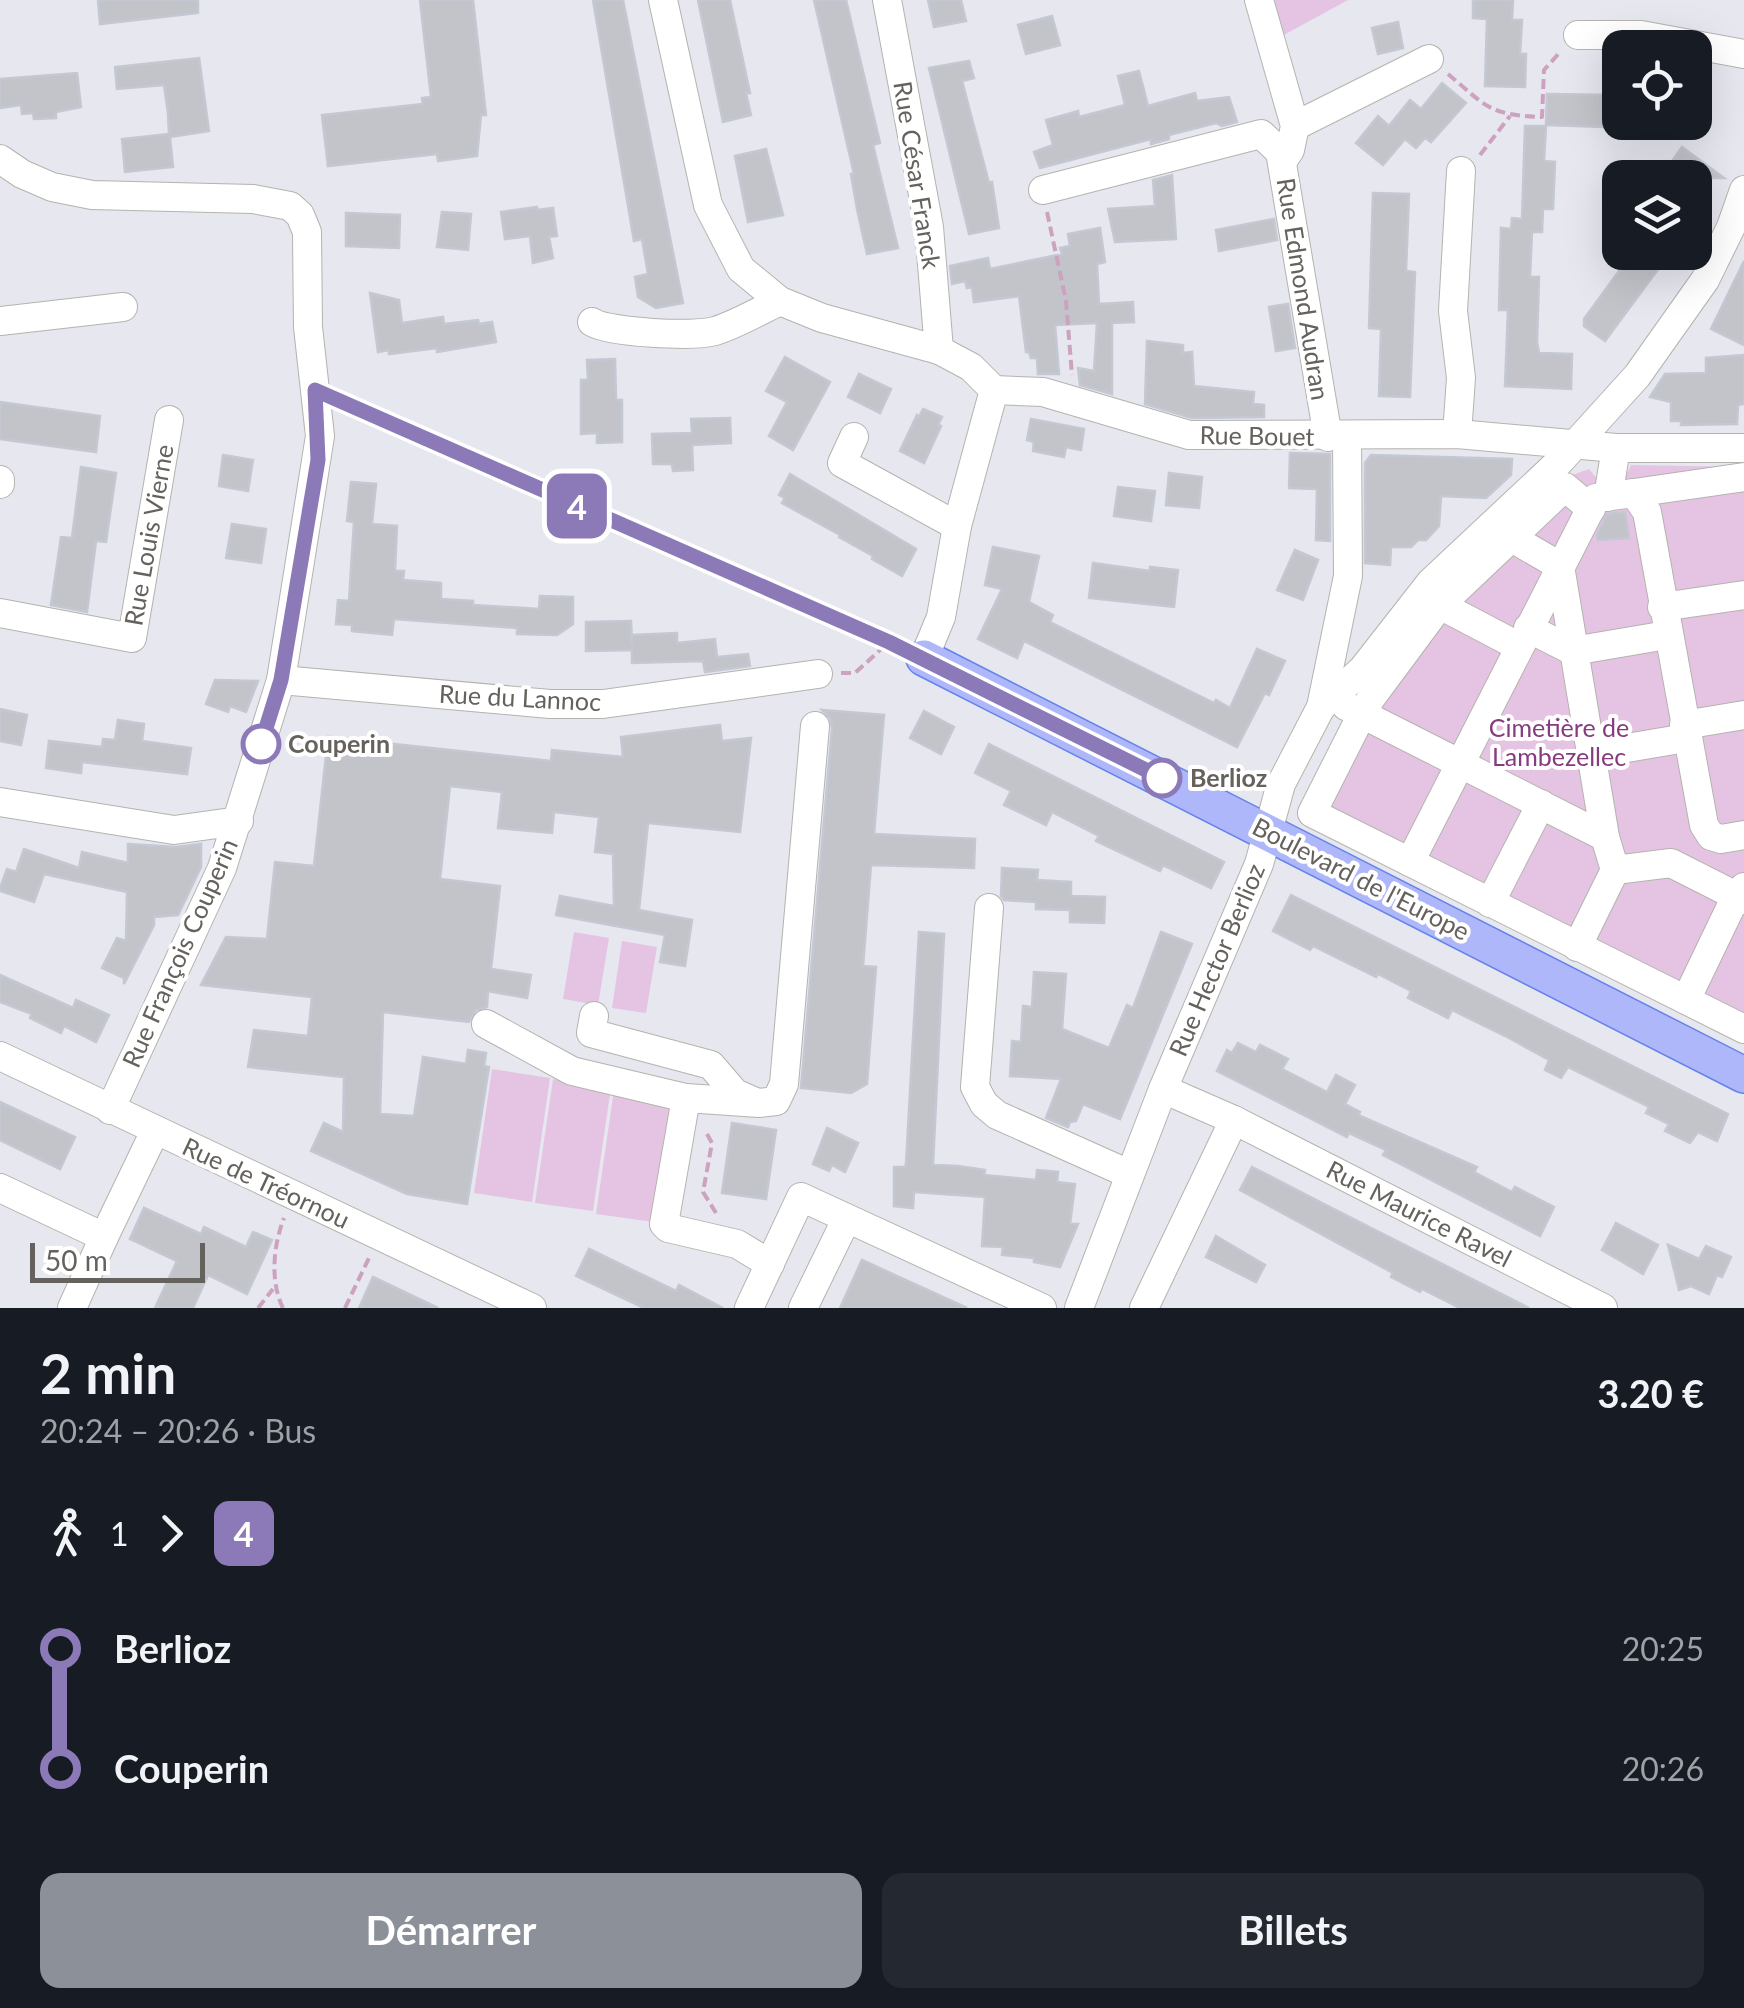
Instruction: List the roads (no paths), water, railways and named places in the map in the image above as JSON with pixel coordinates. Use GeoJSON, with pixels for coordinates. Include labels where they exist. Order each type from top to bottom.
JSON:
{"type":"FeatureCollection","features":[{"type":"Feature","properties":{"kind":"main road","name":"Boulevard de l'Europe"},"geometry":{"type":"LineString","coordinates":[[924,658],[1744,1075]]}},
{"type":"Feature","properties":{"kind":"street"},"geometry":{"type":"LineString","coordinates":[[663,0],[708,205],[741,269],[780,301],[822,318],[939,350],[971,367],[994,390],[958,526],[940,618],[924,658]]}},
{"type":"Feature","properties":{"kind":"street","name":"Rue César Franck"},"geometry":{"type":"LineString","coordinates":[[888,0],[929,227],[939,350]]}},
{"type":"Feature","properties":{"kind":"street"},"geometry":{"type":"LineString","coordinates":[[1258,0],[1294,153],[1428,59]]}},
{"type":"Feature","properties":{"kind":"street"},"geometry":{"type":"LineString","coordinates":[[1578,35],[1641,35],[1744,54]]}},
{"type":"Feature","properties":{"kind":"street","name":"Rue Edmond Audran"},"geometry":{"type":"LineString","coordinates":[[1043,190],[1261,134],[1280,152],[1294,153],[1337,436],[1348,576],[1325,702]]}},
{"type":"Feature","properties":{"kind":"street","name":"Rue François Couperin"},"geometry":{"type":"LineString","coordinates":[[0,159],[52,187],[92,195],[253,198],[290,206],[300,214],[307,232],[308,327],[320,436],[281,680],[222,868],[110,1110]]}},
{"type":"Feature","properties":{"kind":"street"},"geometry":{"type":"LineString","coordinates":[[1458,434],[1461,378],[1453,311],[1462,171]]}},
{"type":"Feature","properties":{"kind":"street"},"geometry":{"type":"LineString","coordinates":[[1325,702],[1362,670],[1430,583],[1577,444],[1637,376],[1706,280],[1744,190]]}},
{"type":"Feature","properties":{"kind":"street"},"geometry":{"type":"LineString","coordinates":[[592,322],[618,332],[694,335],[716,331],[780,301]]}},
{"type":"Feature","properties":{"kind":"street"},"geometry":{"type":"LineString","coordinates":[[0,321],[122,306]]}},
{"type":"Feature","properties":{"kind":"street","name":"Rue Bouet"},"geometry":{"type":"LineString","coordinates":[[994,390],[1042,392],[1189,434],[1458,434],[1616,448],[1744,448]]}},
{"type":"Feature","properties":{"kind":"street","name":"Rue Louis Vierne"},"geometry":{"type":"LineString","coordinates":[[0,613],[132,638],[169,420]]}},
{"type":"Feature","properties":{"kind":"street"},"geometry":{"type":"LineString","coordinates":[[854,437],[842,463],[958,526]]}},
{"type":"Feature","properties":{"kind":"street"},"geometry":{"type":"LineString","coordinates":[[1410,862],[1560,566],[1611,500],[1616,448]]}},
{"type":"Feature","properties":{"kind":"street"},"geometry":{"type":"LineString","coordinates":[[1611,500],[1744,477]]}},
{"type":"Feature","properties":{"kind":"street"},"geometry":{"type":"LineString","coordinates":[[1744,836],[1721,839],[1711,836],[1704,825],[1647,512],[1566,487],[1440,605],[1370,698],[1312,813],[1744,1029]]}},
{"type":"Feature","properties":{"kind":"street"},"geometry":{"type":"LineString","coordinates":[[1510,537],[1560,566]]}},
{"type":"Feature","properties":{"kind":"street"},"geometry":{"type":"LineString","coordinates":[[1560,566],[1605,837],[1615,870],[1578,947]]}},
{"type":"Feature","properties":{"kind":"street"},"geometry":{"type":"LineString","coordinates":[[1440,605],[1523,637],[1574,650],[1744,595]]}},
{"type":"Feature","properties":{"kind":"street","name":"Rue du Lannoc"},"geometry":{"type":"LineString","coordinates":[[281,680],[550,704],[602,704],[818,674]]}},
{"type":"Feature","properties":{"kind":"street"},"geometry":{"type":"LineString","coordinates":[[1325,702],[1362,714],[1605,837]]}},
{"type":"Feature","properties":{"kind":"street","name":"Rue Hector Berlioz"},"geometry":{"type":"LineString","coordinates":[[1079,1308],[1163,1088],[1259,864],[1282,784],[1325,702]]}},
{"type":"Feature","properties":{"kind":"street"},"geometry":{"type":"LineString","coordinates":[[1591,754],[1744,715]]}},
{"type":"Feature","properties":{"kind":"street"},"geometry":{"type":"LineString","coordinates":[[486,1024],[572,1071],[685,1102],[776,1100],[784,1084],[815,726]]}},
{"type":"Feature","properties":{"kind":"street"},"geometry":{"type":"LineString","coordinates":[[0,802],[174,830],[239,821]]}},
{"type":"Feature","properties":{"kind":"street"},"geometry":{"type":"LineString","coordinates":[[1490,903],[1541,804]]}},
{"type":"Feature","properties":{"kind":"street"},"geometry":{"type":"LineString","coordinates":[[1615,870],[1671,864],[1741,895],[1686,1000]]}},
{"type":"Feature","properties":{"kind":"street"},"geometry":{"type":"LineString","coordinates":[[989,908],[975,1087],[984,1104],[997,1115],[1129,1174]]}},
{"type":"Feature","properties":{"kind":"street"},"geometry":{"type":"LineString","coordinates":[[594,1016],[591,1033],[711,1065],[735,1093],[759,1103]]}},
{"type":"Feature","properties":{"kind":"street","name":"Rue de Tréornou"},"geometry":{"type":"LineString","coordinates":[[0,1056],[532,1308]]}},
{"type":"Feature","properties":{"kind":"street","name":"Rue Hector Berlioz"},"geometry":{"type":"LineString","coordinates":[[1163,1088],[1234,1120]]}},
{"type":"Feature","properties":{"kind":"street"},"geometry":{"type":"LineString","coordinates":[[685,1102],[664,1224],[726,1240],[770,1264]]}},
{"type":"Feature","properties":{"kind":"street"},"geometry":{"type":"LineString","coordinates":[[1144,1308],[1234,1120]]}},
{"type":"Feature","properties":{"kind":"street","name":"Rue Maurice Ravel"},"geometry":{"type":"LineString","coordinates":[[1234,1120],[1603,1308]]}},
{"type":"Feature","properties":{"kind":"street"},"geometry":{"type":"LineString","coordinates":[[72,1308],[155,1131]]}},
{"type":"Feature","properties":{"kind":"street"},"geometry":{"type":"LineString","coordinates":[[0,1188],[104,1237]]}},
{"type":"Feature","properties":{"kind":"street"},"geometry":{"type":"LineString","coordinates":[[749,1308],[801,1197],[1042,1308]]}},
{"type":"Feature","properties":{"kind":"street"},"geometry":{"type":"LineString","coordinates":[[803,1308],[846,1220]]}},
{"type":"Feature","properties":{"kind":"place","name":"Couperin"},"geometry":{"type":"Point","coordinates":[261,744]}},
{"type":"Feature","properties":{"kind":"place","name":"Berlioz"},"geometry":{"type":"Point","coordinates":[1162,778]}},
{"type":"Feature","properties":{"kind":"park label","name":"Cimetière de Lambezellec"},"geometry":{"type":"Point","coordinates":[1559,742]}}]}
